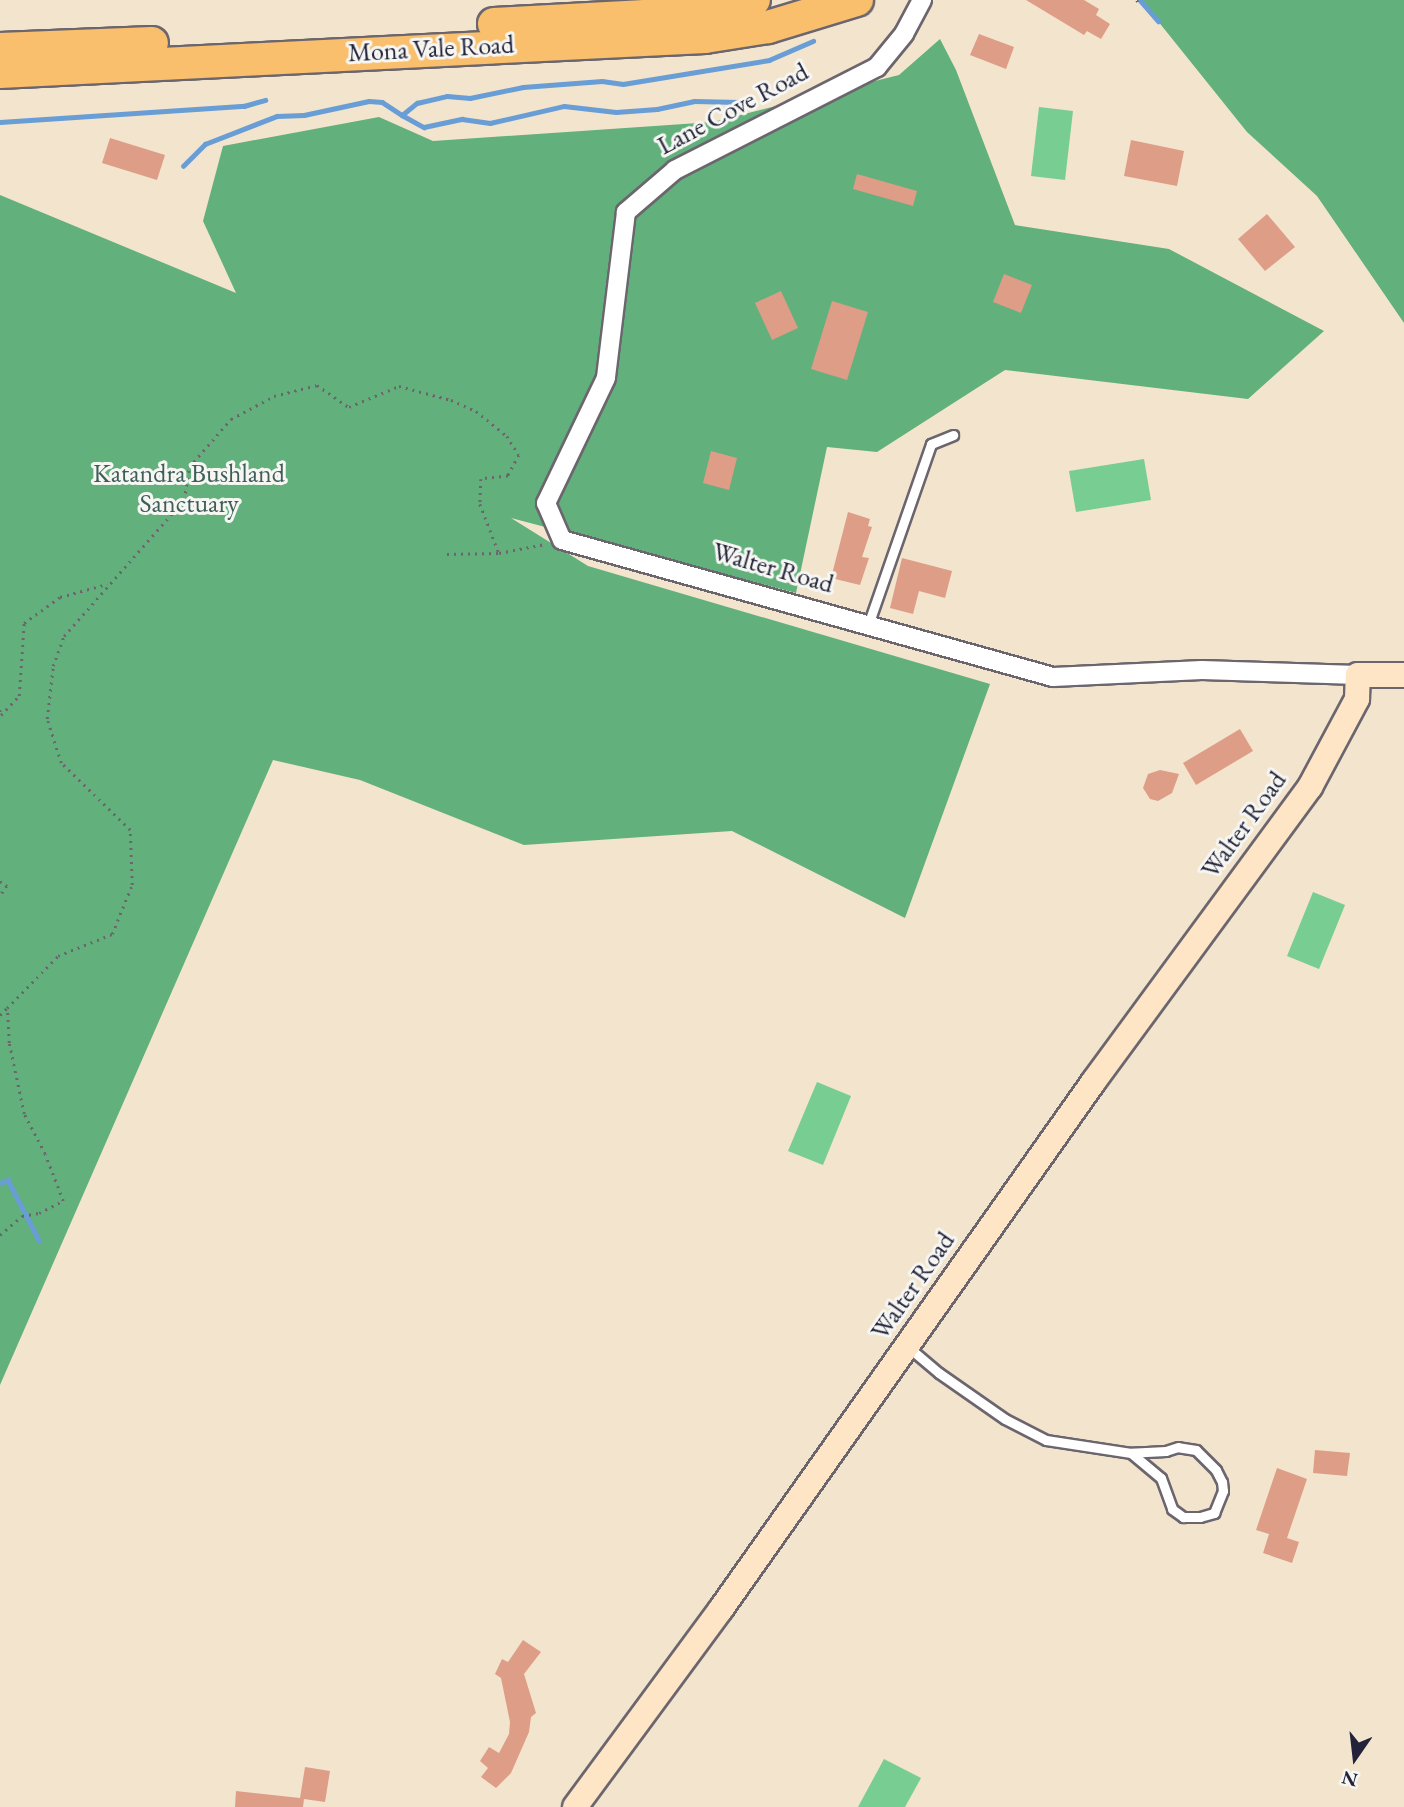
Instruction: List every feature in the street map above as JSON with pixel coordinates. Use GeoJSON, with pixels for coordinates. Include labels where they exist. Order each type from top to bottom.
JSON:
{"type":"FeatureCollection","features":[{"type":"Feature","properties":{"kind":"highway","name":"Mona Vale Road"},"geometry":{"type":"LineString","coordinates":[[0,49],[645,16],[754,0]]}},
{"type":"Feature","properties":{"kind":"highway","name":"Mona Vale Road"},"geometry":{"type":"LineString","coordinates":[[0,72],[705,37],[768,27],[858,0]]}},
{"type":"Feature","properties":{"kind":"street","name":"Lane Cove Road"},"geometry":{"type":"LineString","coordinates":[[562,540],[546,503],[606,378],[626,212],[675,170],[877,67],[904,34],[922,0]]}},
{"type":"Feature","properties":{"kind":"street","name":"Walter Road"},"geometry":{"type":"LineString","coordinates":[[562,540],[1054,677],[1202,670],[1358,675],[1356,699],[1310,787],[1094,1082],[721,1609],[575,1807]]}},
{"type":"Feature","properties":{"kind":"street"},"geometry":{"type":"LineString","coordinates":[[1358,675],[1404,676]]}},
{"type":"Feature","properties":{"kind":"lane"},"geometry":{"type":"LineString","coordinates":[[869,625],[931,444],[953,435]]}},
{"type":"Feature","properties":{"kind":"lane"},"geometry":{"type":"LineString","coordinates":[[907,1346],[939,1373],[1005,1419],[1046,1440],[1131,1453],[1166,1451],[1178,1447],[1196,1450],[1222,1482],[1220,1503],[1214,1513],[1183,1517],[1172,1509],[1161,1478],[1131,1453]]}},
{"type":"Feature","properties":{"kind":"path"},"geometry":{"type":"LineString","coordinates":[[0,1015],[58,956],[112,934],[132,885],[130,830],[61,763],[47,719],[53,666],[64,636],[107,584],[184,500],[189,467],[230,419],[274,396],[317,385],[349,407],[399,386],[476,411],[507,436],[519,455],[508,476],[481,479],[480,504],[499,553]]}},
{"type":"Feature","properties":{"kind":"path"},"geometry":{"type":"LineString","coordinates":[[458,404],[459,395]]}},
{"type":"Feature","properties":{"kind":"path"},"geometry":{"type":"LineString","coordinates":[[447,554],[499,553],[562,540]]}},
{"type":"Feature","properties":{"kind":"path"},"geometry":{"type":"LineString","coordinates":[[0,710],[1,715],[19,696],[24,623],[60,597],[107,584]]}},
{"type":"Feature","properties":{"kind":"path"},"geometry":{"type":"LineString","coordinates":[[0,881],[7,886],[0,896]]}},
{"type":"Feature","properties":{"kind":"path"},"geometry":{"type":"LineString","coordinates":[[0,1236],[22,1216],[39,1213],[63,1201],[45,1154],[24,1114],[9,1043],[7,1008]]}},
{"type":"Feature","properties":{"kind":"green space"},"geometry":{"type":"Polygon","coordinates":[[[1141,0],[1404,0],[1404,323],[1317,196],[1247,132],[1141,0]]]}},
{"type":"Feature","properties":{"kind":"green space","name":"Katandra Bushland Sanctuary"},"geometry":{"type":"Polygon","coordinates":[[[940,39],[956,70],[1015,225],[1169,249],[1324,331],[1248,399],[1005,370],[877,452],[827,447],[796,593],[511,518],[588,566],[990,684],[905,918],[732,831],[524,845],[360,780],[273,760],[0,1385],[0,195],[236,293],[203,221],[223,146],[379,117],[433,141],[713,122],[899,75],[940,39]]]}},
{"type":"Feature","properties":{"kind":"green space"},"geometry":{"type":"Polygon","coordinates":[[[1039,107],[1073,111],[1065,180],[1031,176],[1039,107]]]}},
{"type":"Feature","properties":{"kind":"green space"},"geometry":{"type":"Polygon","coordinates":[[[1144,459],[1151,500],[1076,512],[1069,471],[1144,459]]]}},
{"type":"Feature","properties":{"kind":"green space"},"geometry":{"type":"Polygon","coordinates":[[[1313,892],[1345,905],[1319,969],[1287,956],[1313,892]]]}},
{"type":"Feature","properties":{"kind":"green space"},"geometry":{"type":"Polygon","coordinates":[[[817,1082],[851,1096],[823,1165],[788,1151],[817,1082]]]}},
{"type":"Feature","properties":{"kind":"green space"},"geometry":{"type":"Polygon","coordinates":[[[884,1759],[921,1778],[905,1807],[858,1807],[884,1759]]]}},
{"type":"Feature","properties":{"kind":"building"},"geometry":{"type":"Polygon","coordinates":[[[1026,0],[1084,0],[1099,9],[1096,15],[1110,24],[1101,39],[1087,31],[1084,35],[1026,0]]]}},
{"type":"Feature","properties":{"kind":"building"},"geometry":{"type":"Polygon","coordinates":[[[979,34],[1014,47],[1006,69],[970,55],[979,34]]]}},
{"type":"Feature","properties":{"kind":"building"},"geometry":{"type":"Polygon","coordinates":[[[110,138],[165,155],[157,180],[102,163],[110,138]]]}},
{"type":"Feature","properties":{"kind":"building"},"geometry":{"type":"Polygon","coordinates":[[[1131,140],[1184,151],[1177,186],[1124,176],[1131,140]]]}},
{"type":"Feature","properties":{"kind":"building"},"geometry":{"type":"Polygon","coordinates":[[[857,174],[917,191],[913,206],[853,189],[857,174]]]}},
{"type":"Feature","properties":{"kind":"building"},"geometry":{"type":"Polygon","coordinates":[[[1267,214],[1295,247],[1265,271],[1238,239],[1267,214]]]}},
{"type":"Feature","properties":{"kind":"building"},"geometry":{"type":"Polygon","coordinates":[[[1004,274],[1032,285],[1021,313],[993,302],[1004,274]]]}},
{"type":"Feature","properties":{"kind":"building"},"geometry":{"type":"Polygon","coordinates":[[[781,291],[798,328],[772,340],[755,303],[781,291]]]}},
{"type":"Feature","properties":{"kind":"building"},"geometry":{"type":"Polygon","coordinates":[[[832,301],[868,312],[847,380],[811,369],[832,301]]]}},
{"type":"Feature","properties":{"kind":"building"},"geometry":{"type":"Polygon","coordinates":[[[711,451],[737,458],[729,490],[703,483],[711,451]]]}},
{"type":"Feature","properties":{"kind":"building"},"geometry":{"type":"Polygon","coordinates":[[[848,512],[870,519],[868,526],[872,527],[862,557],[869,558],[860,585],[831,578],[848,512]]]}},
{"type":"Feature","properties":{"kind":"building"},"geometry":{"type":"Polygon","coordinates":[[[902,558],[952,571],[945,598],[919,591],[913,614],[890,608],[902,558]]]}},
{"type":"Feature","properties":{"kind":"building"},"geometry":{"type":"Polygon","coordinates":[[[1240,729],[1253,751],[1196,785],[1183,763],[1240,729]]]}},
{"type":"Feature","properties":{"kind":"building"},"geometry":{"type":"Polygon","coordinates":[[[1160,770],[1179,774],[1172,793],[1158,801],[1150,799],[1143,788],[1148,774],[1160,770]]]}},
{"type":"Feature","properties":{"kind":"building"},"geometry":{"type":"Polygon","coordinates":[[[1315,1450],[1350,1453],[1347,1476],[1313,1473],[1315,1450]]]}},
{"type":"Feature","properties":{"kind":"building"},"geometry":{"type":"Polygon","coordinates":[[[1277,1468],[1307,1479],[1287,1538],[1299,1542],[1292,1563],[1263,1553],[1269,1534],[1256,1530],[1277,1468]]]}},
{"type":"Feature","properties":{"kind":"building"},"geometry":{"type":"Polygon","coordinates":[[[523,1640],[541,1652],[524,1674],[536,1713],[531,1717],[529,1732],[511,1773],[496,1788],[481,1777],[488,1768],[480,1761],[489,1747],[499,1753],[509,1734],[510,1722],[501,1678],[495,1674],[502,1659],[508,1662],[523,1640]]]}},
{"type":"Feature","properties":{"kind":"building"},"geometry":{"type":"Polygon","coordinates":[[[305,1767],[330,1771],[325,1802],[304,1799],[303,1807],[235,1807],[236,1791],[300,1798],[305,1767]]]}},
{"type":"Feature","properties":{"kind":"waterway"},"geometry":{"type":"LineString","coordinates":[[1140,0],[1158,21]]}},
{"type":"Feature","properties":{"kind":"waterway"},"geometry":{"type":"LineString","coordinates":[[183,166],[205,144],[277,116],[304,115],[369,101],[382,102],[402,115],[417,103],[447,96],[470,98],[523,87],[602,81],[623,84],[769,60],[813,41]]}},
{"type":"Feature","properties":{"kind":"waterway"},"geometry":{"type":"LineString","coordinates":[[0,122],[244,106],[265,100]]}},
{"type":"Feature","properties":{"kind":"waterway"},"geometry":{"type":"LineString","coordinates":[[402,115],[424,127],[462,119],[490,123],[564,106],[616,112],[657,109],[694,101],[739,102],[752,106]]}},
{"type":"Feature","properties":{"kind":"waterway"},"geometry":{"type":"LineString","coordinates":[[0,1183],[8,1180],[39,1240]]}}]}
